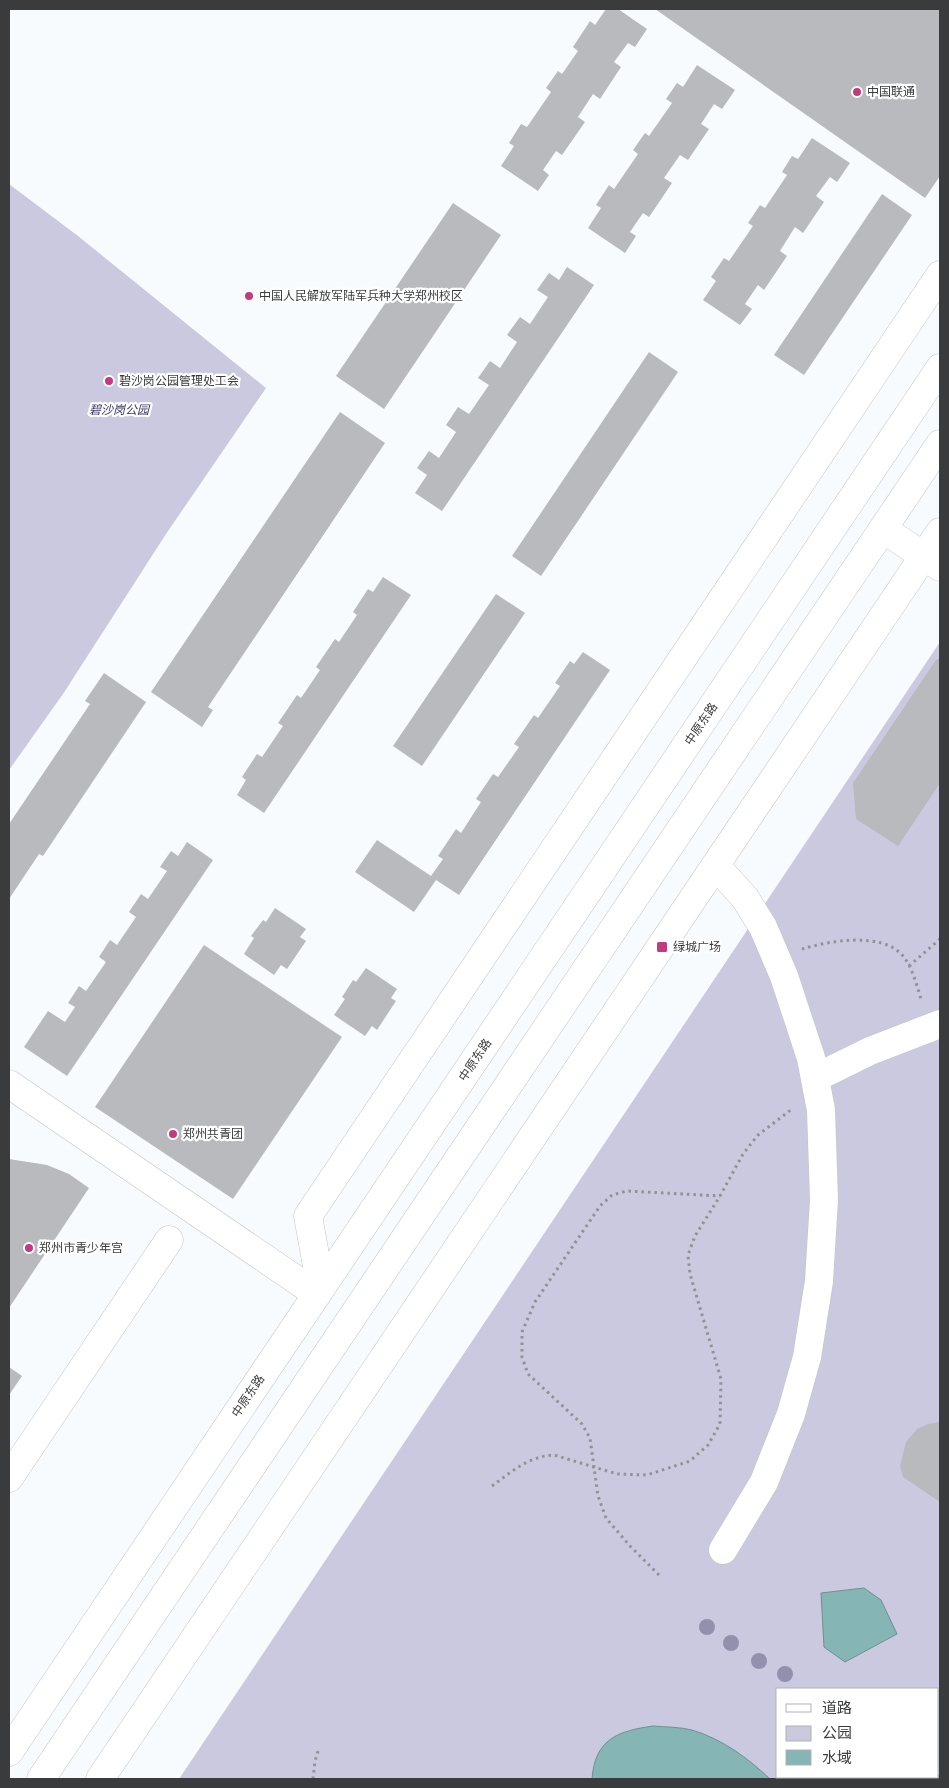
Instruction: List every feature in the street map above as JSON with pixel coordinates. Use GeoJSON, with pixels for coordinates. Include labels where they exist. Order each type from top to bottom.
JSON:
{"type":"FeatureCollection","features":[{"type":"Feature","properties":{"kind":"main road"},"geometry":{"type":"LineString","coordinates":[[319,1291],[308,1216],[940,275]]}},
{"type":"Feature","properties":{"kind":"main road","name":"中原东路"},"geometry":{"type":"LineString","coordinates":[[9,1752],[940,368]]}},
{"type":"Feature","properties":{"kind":"main road"},"geometry":{"type":"LineString","coordinates":[[41,1779],[940,444]]}},
{"type":"Feature","properties":{"kind":"main road"},"geometry":{"type":"LineString","coordinates":[[883,529],[932,562]]}},
{"type":"Feature","properties":{"kind":"main road"},"geometry":{"type":"LineString","coordinates":[[100,1779],[716,866],[932,562],[940,532]]}},
{"type":"Feature","properties":{"kind":"main road"},"geometry":{"type":"LineString","coordinates":[[716,866],[745,898],[763,927],[811,1058],[820,1110],[824,1200],[819,1281],[806,1357],[791,1414],[764,1482],[723,1550]]}},
{"type":"Feature","properties":{"kind":"main road"},"geometry":{"type":"LineString","coordinates":[[816,1085],[935,1025]]}},
{"type":"Feature","properties":{"kind":"main road"},"geometry":{"type":"LineString","coordinates":[[9,1084],[319,1291]]}},
{"type":"Feature","properties":{"kind":"main road"},"geometry":{"type":"LineString","coordinates":[[9,1478],[169,1240]]}},
{"type":"Feature","properties":{"kind":"path"},"geometry":{"type":"LineString","coordinates":[[909,966],[940,939]]}},
{"type":"Feature","properties":{"kind":"path"},"geometry":{"type":"LineString","coordinates":[[775,956],[822,943],[861,940],[888,945],[902,955],[909,966],[935,1025]]}},
{"type":"Feature","properties":{"kind":"path"},"geometry":{"type":"LineString","coordinates":[[492,1486],[519,1467],[543,1456],[554,1456],[617,1474],[647,1475],[665,1471],[690,1461],[708,1445],[720,1424],[721,1379],[690,1274],[688,1254],[695,1236],[743,1154],[758,1135],[816,1085]]}},
{"type":"Feature","properties":{"kind":"path"},"geometry":{"type":"LineString","coordinates":[[659,1574],[630,1546],[606,1518],[598,1496],[590,1438],[582,1424],[528,1374],[522,1357],[522,1332],[536,1302],[600,1206],[612,1194],[627,1191],[720,1196]]}},
{"type":"Feature","properties":{"kind":"path"},"geometry":{"type":"LineString","coordinates":[[313,1779],[314,1761],[319,1748]]}},
{"type":"Feature","properties":{"kind":"green space","name":"碧沙岗公园"},"geometry":{"type":"Polygon","coordinates":[[[9,184],[78,236],[266,388],[166,534],[63,694],[9,770],[9,184]]]}},
{"type":"Feature","properties":{"kind":"green space","name":"绿城广场"},"geometry":{"type":"Polygon","coordinates":[[[940,642],[940,1779],[179,1779],[940,642]]]}},
{"type":"Feature","properties":{"kind":"water"},"geometry":{"type":"Polygon","coordinates":[[[864,1588],[881,1600],[897,1634],[845,1662],[824,1647],[821,1593],[864,1588]]]}},
{"type":"Feature","properties":{"kind":"water"},"geometry":{"type":"Polygon","coordinates":[[[653,1726],[687,1729],[714,1738],[744,1757],[770,1779],[592,1779],[598,1754],[611,1739],[620,1734],[653,1726]]]}},
{"type":"Feature","properties":{"kind":"water"},"geometry":{"type":"Polygon","coordinates":[[[880,1778],[938,1778],[938,1779],[880,1778]]]}},
{"type":"Feature","properties":{"kind":"building"},"geometry":{"type":"Polygon","coordinates":[[[606,9],[618,9],[647,29],[635,47],[628,43],[614,62],[621,67],[600,99],[593,94],[578,117],[585,122],[562,155],[556,151],[543,170],[549,175],[538,191],[501,166],[514,146],[509,143],[521,124],[527,127],[551,92],[546,88],[558,71],[562,74],[578,51],[573,47],[590,21],[595,25],[606,9]]]}},
{"type":"Feature","properties":{"kind":"building","name":"中国联通"},"geometry":{"type":"Polygon","coordinates":[[[655,9],[940,9],[940,176],[925,198],[655,9]]]}},
{"type":"Feature","properties":{"kind":"building"},"geometry":{"type":"Polygon","coordinates":[[[697,65],[735,90],[722,109],[714,104],[701,124],[709,129],[688,160],[680,155],[664,178],[672,183],[649,217],[643,213],[630,232],[636,236],[625,253],[588,228],[601,208],[596,205],[609,185],[614,189],[638,154],[633,150],[645,133],[649,136],[672,103],[666,99],[677,83],[683,87],[697,65]]]}},
{"type":"Feature","properties":{"kind":"building"},"geometry":{"type":"Polygon","coordinates":[[[812,138],[850,163],[837,182],[830,177],[816,196],[824,202],[803,233],[795,227],[780,251],[787,256],[764,290],[758,285],[745,304],[752,309],[740,325],[703,300],[716,281],[711,277],[724,258],[729,261],[753,226],[748,223],[760,205],[765,208],[787,175],[782,172],[792,156],[798,159],[812,138]]]}},
{"type":"Feature","properties":{"kind":"building"},"geometry":{"type":"Polygon","coordinates":[[[882,194],[912,215],[804,375],[774,355],[882,194]]]}},
{"type":"Feature","properties":{"kind":"building"},"geometry":{"type":"Polygon","coordinates":[[[453,203],[501,235],[384,409],[336,376],[453,203]]]}},
{"type":"Feature","properties":{"kind":"building"},"geometry":{"type":"Polygon","coordinates":[[[567,267],[594,285],[442,511],[415,493],[427,475],[417,468],[429,451],[439,458],[456,432],[446,425],[458,407],[469,414],[489,385],[478,378],[490,361],[500,368],[517,342],[507,335],[520,317],[530,324],[548,297],[537,290],[549,273],[559,280],[567,267]]]}},
{"type":"Feature","properties":{"kind":"building"},"geometry":{"type":"Polygon","coordinates":[[[649,352],[678,372],[541,576],[512,556],[649,352]]]}},
{"type":"Feature","properties":{"kind":"building"},"geometry":{"type":"Polygon","coordinates":[[[340,412],[385,443],[208,707],[213,710],[202,727],[151,692],[340,412]]]}},
{"type":"Feature","properties":{"kind":"building"},"geometry":{"type":"Polygon","coordinates":[[[383,577],[411,595],[264,813],[237,795],[246,780],[242,777],[257,754],[262,757],[283,726],[278,723],[297,695],[301,698],[320,670],[316,667],[335,639],[339,642],[357,615],[353,612],[368,589],[373,592],[383,577]]]}},
{"type":"Feature","properties":{"kind":"building"},"geometry":{"type":"Polygon","coordinates":[[[496,594],[525,613],[422,766],[393,746],[496,594]]]}},
{"type":"Feature","properties":{"kind":"building"},"geometry":{"type":"Polygon","coordinates":[[[583,652],[610,670],[459,895],[436,880],[414,912],[355,872],[377,840],[431,876],[443,859],[438,856],[456,829],[461,833],[481,802],[476,799],[493,774],[498,777],[519,747],[514,744],[534,715],[538,718],[560,686],[555,683],[570,661],[574,664],[583,652]]]}},
{"type":"Feature","properties":{"kind":"building"},"geometry":{"type":"Polygon","coordinates":[[[940,658],[940,783],[898,846],[856,819],[853,783],[936,660],[940,658]]]}},
{"type":"Feature","properties":{"kind":"building"},"geometry":{"type":"Polygon","coordinates":[[[104,673],[146,702],[43,856],[39,854],[9,899],[9,824],[90,704],[85,701],[104,673]]]}},
{"type":"Feature","properties":{"kind":"building"},"geometry":{"type":"Polygon","coordinates":[[[187,842],[213,860],[67,1076],[24,1047],[48,1011],[65,1022],[75,1007],[68,1003],[79,986],[86,991],[106,962],[99,957],[110,940],[117,945],[136,917],[129,912],[141,894],[148,899],[167,871],[160,867],[171,851],[178,856],[187,842]]]}},
{"type":"Feature","properties":{"kind":"building"},"geometry":{"type":"Polygon","coordinates":[[[275,908],[306,929],[300,937],[306,941],[287,969],[281,965],[274,975],[244,954],[254,938],[251,936],[263,920],[266,922],[275,908]]]}},
{"type":"Feature","properties":{"kind":"building"},"geometry":{"type":"Polygon","coordinates":[[[204,945],[342,1037],[233,1199],[95,1107],[204,945]]]}},
{"type":"Feature","properties":{"kind":"building"},"geometry":{"type":"Polygon","coordinates":[[[366,968],[397,989],[391,998],[396,1001],[377,1030],[372,1026],[365,1036],[334,1015],[345,999],[342,997],[353,980],[356,982],[366,968]]]}},
{"type":"Feature","properties":{"kind":"building","name":"郑州市青少年宫"},"geometry":{"type":"Polygon","coordinates":[[[9,1159],[47,1165],[69,1174],[89,1188],[9,1308],[9,1159]]]}},
{"type":"Feature","properties":{"kind":"building"},"geometry":{"type":"Polygon","coordinates":[[[9,1367],[22,1376],[9,1395],[9,1367]]]}},
{"type":"Feature","properties":{"kind":"building"},"geometry":{"type":"Polygon","coordinates":[[[940,1422],[940,1502],[903,1477],[900,1466],[906,1442],[917,1429],[928,1424],[940,1422]]]}},
{"type":"Feature","properties":{"kind":"place","name":"中国联通"},"geometry":{"type":"Point","coordinates":[857,92]}},
{"type":"Feature","properties":{"kind":"place","name":"中国人民解放军陆军兵种大学郑州校区"},"geometry":{"type":"Point","coordinates":[249,296]}},
{"type":"Feature","properties":{"kind":"place","name":"碧沙岗公园管理处工会"},"geometry":{"type":"Point","coordinates":[109,381]}},
{"type":"Feature","properties":{"kind":"place","name":"绿城广场"},"geometry":{"type":"Point","coordinates":[662,947]}},
{"type":"Feature","properties":{"kind":"place","name":"郑州共青团"},"geometry":{"type":"Point","coordinates":[173,1134]}},
{"type":"Feature","properties":{"kind":"place","name":"郑州市青少年宫"},"geometry":{"type":"Point","coordinates":[29,1248]}}]}
